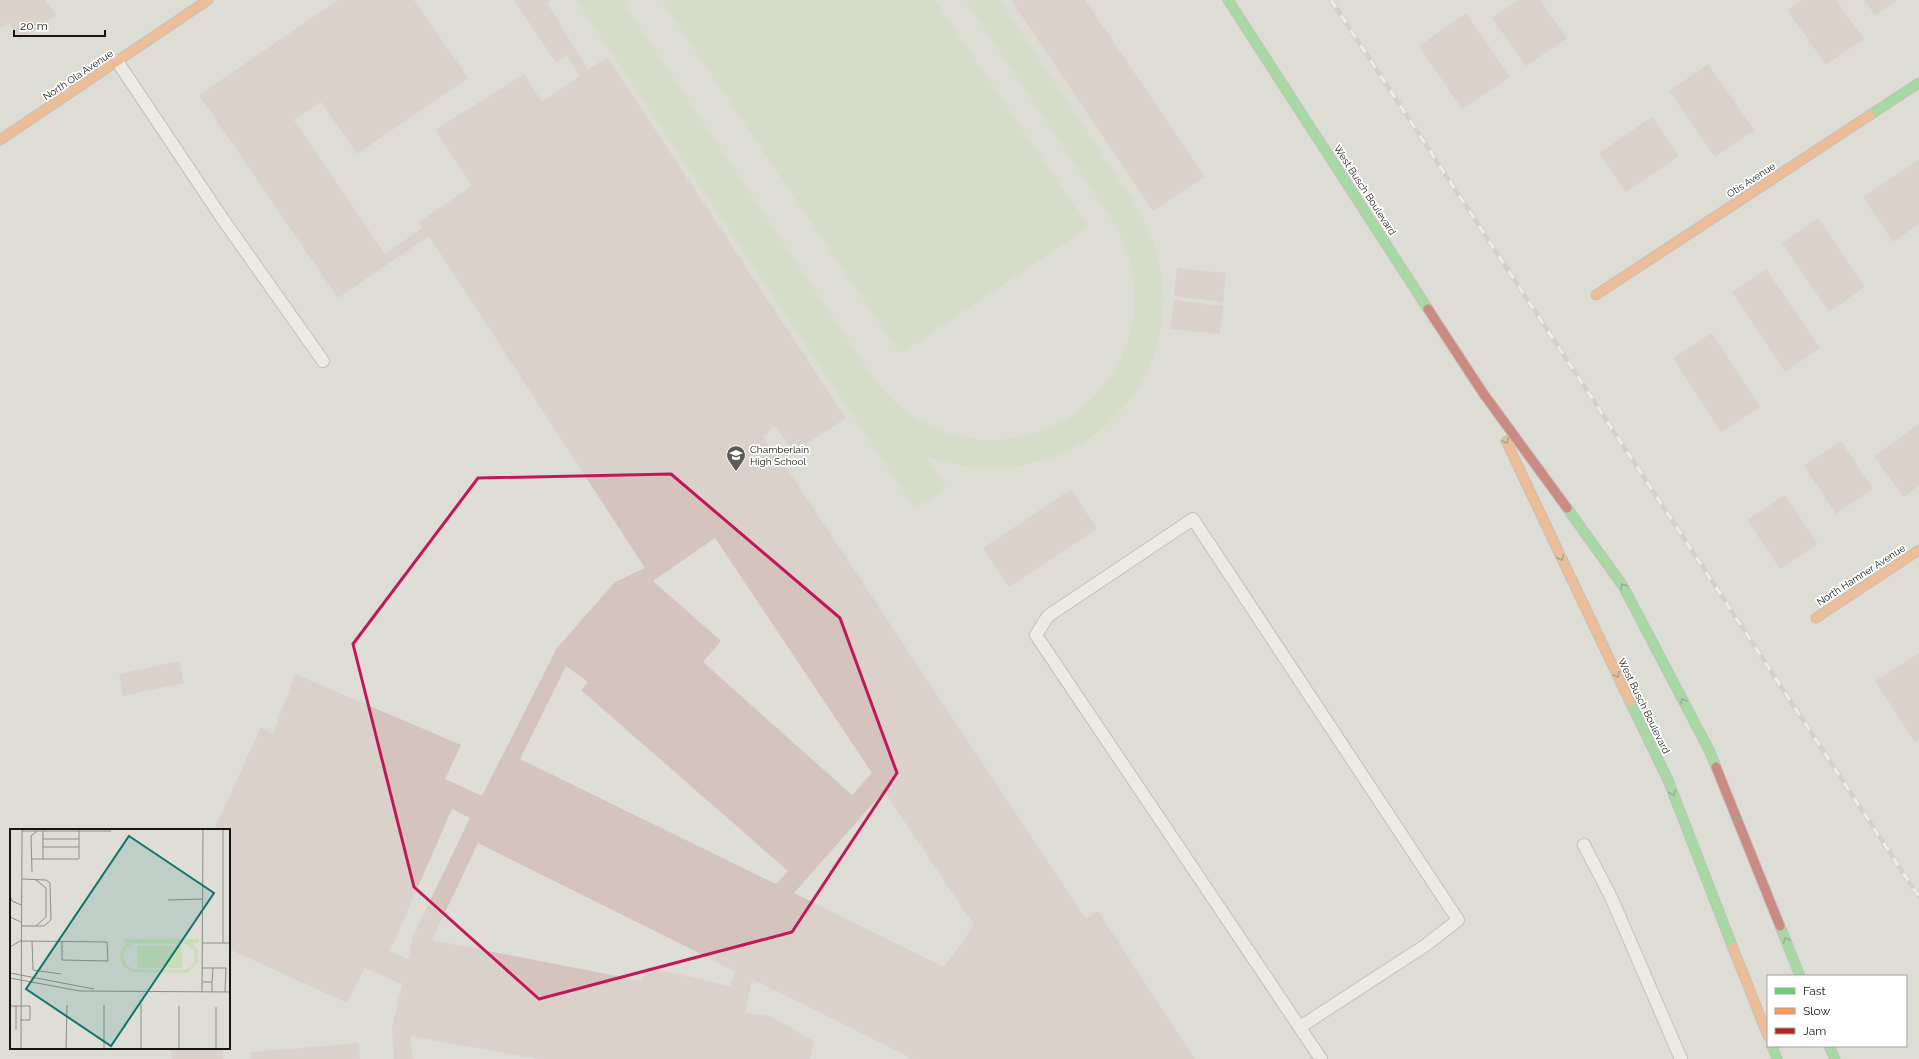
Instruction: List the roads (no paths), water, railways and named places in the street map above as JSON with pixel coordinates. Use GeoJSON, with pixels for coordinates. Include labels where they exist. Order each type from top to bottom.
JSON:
{"type":"FeatureCollection","features":[{"type":"Feature","properties":{"kind":"main road","name":"North Ola Avenue"},"geometry":{"type":"LineString","coordinates":[[0,140],[208,0]]}},
{"type":"Feature","properties":{"kind":"main road","name":"West Busch Boulevard"},"geometry":{"type":"LineString","coordinates":[[1228,0],[1483,393],[1623,586],[1710,752],[1800,975]]}},
{"type":"Feature","properties":{"kind":"main road","name":"Otis Avenue"},"geometry":{"type":"LineString","coordinates":[[1596,295],[1919,83]]}},
{"type":"Feature","properties":{"kind":"main road","name":"West Busch Boulevard"},"geometry":{"type":"LineString","coordinates":[[1483,393],[1668,780],[1767,1033]]}},
{"type":"Feature","properties":{"kind":"main road","name":"North Hamner Avenue"},"geometry":{"type":"LineString","coordinates":[[1816,618],[1919,550]]}},
{"type":"Feature","properties":{"kind":"main road"},"geometry":{"type":"LineString","coordinates":[[1772,1047],[1777,1059]]}},
{"type":"Feature","properties":{"kind":"main road"},"geometry":{"type":"LineString","coordinates":[[1829,1047],[1835,1059]]}},
{"type":"Feature","properties":{"kind":"lane"},"geometry":{"type":"LineString","coordinates":[[117,61],[222,218],[323,361]]}},
{"type":"Feature","properties":{"kind":"lane"},"geometry":{"type":"LineString","coordinates":[[1300,1027],[1426,945],[1458,920],[1192,519],[1048,616],[1036,635],[1321,1059]]}},
{"type":"Feature","properties":{"kind":"lane"},"geometry":{"type":"LineString","coordinates":[[1584,845],[1611,897],[1681,1059]]}},
{"type":"Feature","properties":{"kind":"railway"},"geometry":{"type":"LineString","coordinates":[[1331,0],[1919,897]]}},
{"type":"Feature","properties":{"kind":"place","name":"Chamberlain High School"},"geometry":{"type":"Point","coordinates":[736,472]}}]}
